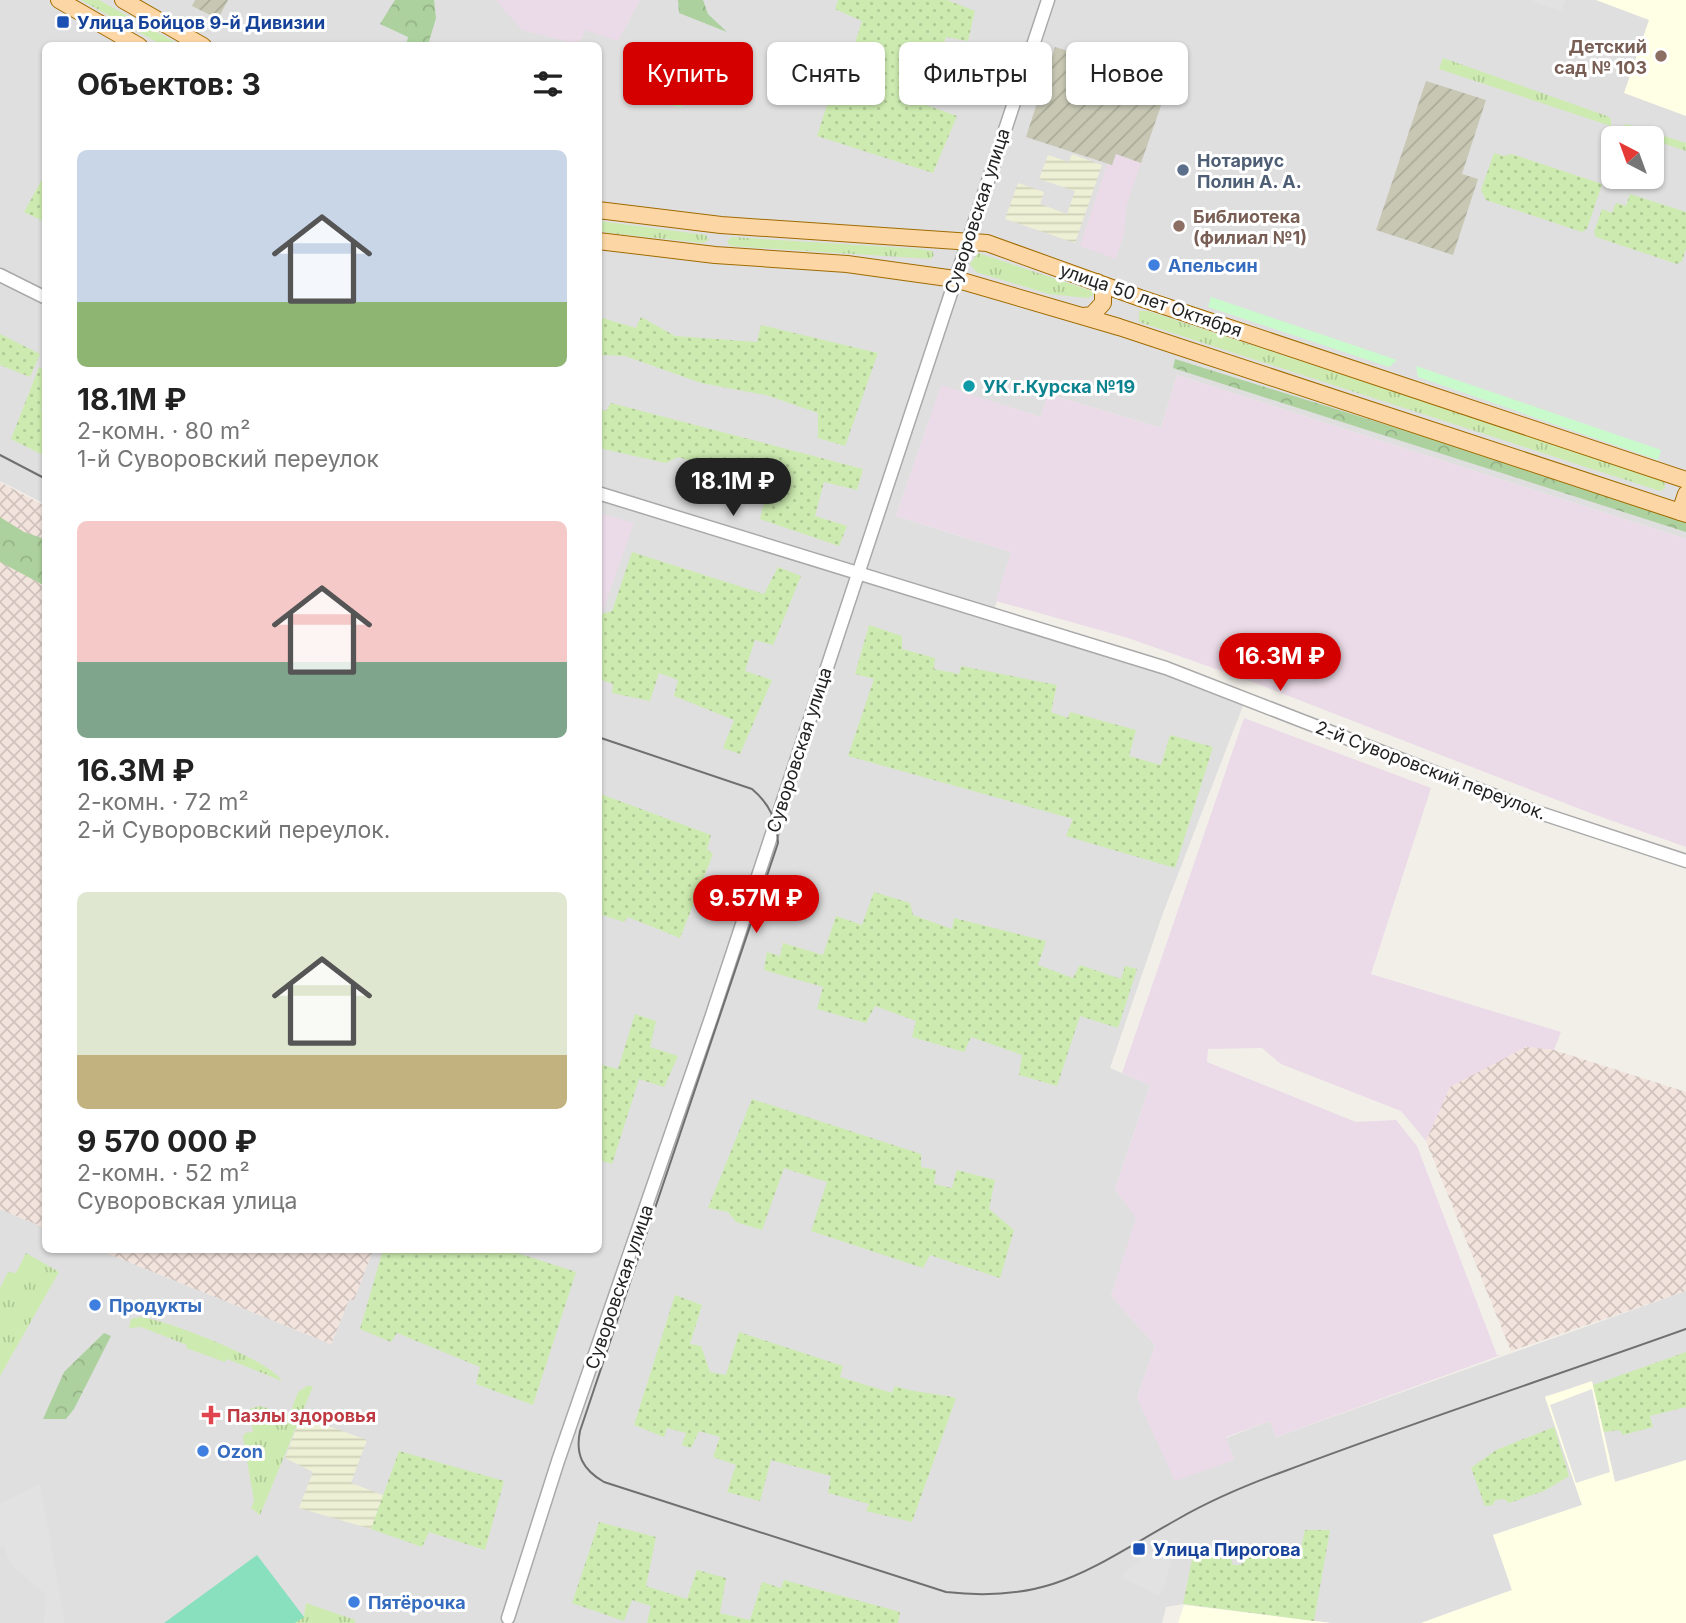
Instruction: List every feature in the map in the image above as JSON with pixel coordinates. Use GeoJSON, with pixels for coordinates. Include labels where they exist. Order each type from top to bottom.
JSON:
{"type":"FeatureCollection","features":[{"type":"Feature","properties":{"kind":"main road"},"geometry":{"type":"LineString","coordinates":[[59,0],[132,42]]}},
{"type":"Feature","properties":{"kind":"main road"},"geometry":{"type":"LineString","coordinates":[[123,0],[197,42]]}},
{"type":"Feature","properties":{"kind":"main road","name":"улица 50 лет Октября"},"geometry":{"type":"LineString","coordinates":[[602,210],[721,225],[987,243],[1130,294],[1686,480]]}},
{"type":"Feature","properties":{"kind":"main road","name":"улица 50 лет Октября"},"geometry":{"type":"LineString","coordinates":[[602,241],[715,255],[870,266],[955,279],[1119,327],[1683,513]]}},
{"type":"Feature","properties":{"kind":"main road"},"geometry":{"type":"LineString","coordinates":[[1083,316],[1092,315],[1104,303],[1103,290],[1097,282]]}},
{"type":"Feature","properties":{"kind":"main road"},"geometry":{"type":"LineString","coordinates":[[1119,327],[1114,320],[1113,307],[1117,300],[1130,294]]}},
{"type":"Feature","properties":{"kind":"main road"},"geometry":{"type":"LineString","coordinates":[[1683,513],[1686,494]]}},
{"type":"Feature","properties":{"kind":"street","name":"Суворовская улица"},"geometry":{"type":"LineString","coordinates":[[508,1618],[1048,0]]}},
{"type":"Feature","properties":{"kind":"street"},"geometry":{"type":"LineString","coordinates":[[0,275],[42,296]]}},
{"type":"Feature","properties":{"kind":"street","name":"2-й Суворовский переулок."},"geometry":{"type":"LineString","coordinates":[[602,494],[1166,668],[1534,811],[1686,861]]}},
{"type":"Feature","properties":{"kind":"shaded area"},"geometry":{"type":"Polygon","coordinates":[[[0,0],[1686,0],[1686,539],[1177,375],[1161,428],[1048,394],[1041,417],[941,386],[896,516],[1011,552],[993,614],[1246,698],[1163,913],[1110,1068],[1150,1085],[1115,1189],[1137,1218],[1111,1296],[1155,1345],[1137,1398],[1234,1460],[1226,1438],[1270,1421],[1276,1437],[1686,1291],[1686,1460],[1615,1482],[1593,1385],[1545,1396],[1582,1505],[1493,1535],[1512,1590],[1421,1623],[1331,1623],[1184,1604],[1166,1607],[1162,1623],[0,1623],[0,1209],[42,1227],[42,1253],[106,1253],[331,1344],[369,1253],[602,1253],[602,42],[42,42],[42,502],[0,481],[0,0]]]}},
{"type":"Feature","properties":{"kind":"shaded area"},"geometry":{"type":"Polygon","coordinates":[[[195,0],[228,0],[218,19],[192,6],[195,0]]]}},
{"type":"Feature","properties":{"kind":"shaded area"},"geometry":{"type":"Polygon","coordinates":[[[496,0],[640,0],[618,41],[585,30],[581,40],[569,42],[522,30],[496,0]]]}},
{"type":"Feature","properties":{"kind":"shaded area"},"geometry":{"type":"Polygon","coordinates":[[[1534,0],[1565,0],[1561,11],[1534,0]]]}},
{"type":"Feature","properties":{"kind":"shaded area","name":"Детский сад № 103"},"geometry":{"type":"Polygon","coordinates":[[[1596,0],[1686,0],[1686,116],[1624,93],[1649,20],[1596,0]]]}},
{"type":"Feature","properties":{"kind":"shaded area"},"geometry":{"type":"Polygon","coordinates":[[[1055,47],[1066,50],[1066,105],[1161,105],[1141,163],[1116,154],[1112,165],[1026,137],[1036,105],[1052,105],[1052,56],[1055,47]]]}},
{"type":"Feature","properties":{"kind":"shaded area"},"geometry":{"type":"Polygon","coordinates":[[[1426,81],[1486,100],[1462,174],[1478,179],[1453,255],[1376,230],[1426,81]]]}},
{"type":"Feature","properties":{"kind":"shaded area"},"geometry":{"type":"Polygon","coordinates":[[[1072,154],[1102,165],[1075,243],[1005,219],[1018,183],[1044,192],[1040,204],[1067,214],[1075,191],[1039,179],[1048,155],[1069,162],[1072,154]]]}},
{"type":"Feature","properties":{"kind":"shaded area"},"geometry":{"type":"Polygon","coordinates":[[[1116,154],[1141,163],[1127,204],[1124,233],[1116,259],[1080,246],[1107,164],[1112,165],[1116,154]]]}},
{"type":"Feature","properties":{"kind":"shaded area"},"geometry":{"type":"Polygon","coordinates":[[[1177,375],[1686,539],[1686,847],[1593,814],[1250,681],[1128,638],[996,601],[1011,552],[896,516],[941,385],[1041,417],[1048,394],[1161,428],[1177,375]]]}},
{"type":"Feature","properties":{"kind":"shaded area"},"geometry":{"type":"Polygon","coordinates":[[[0,482],[42,504],[42,1227],[0,1209],[0,482]]]}},
{"type":"Feature","properties":{"kind":"shaded area"},"geometry":{"type":"Polygon","coordinates":[[[602,514],[634,523],[602,613],[602,514]]]}},
{"type":"Feature","properties":{"kind":"shaded area"},"geometry":{"type":"Polygon","coordinates":[[[1244,718],[1431,788],[1371,974],[1561,1032],[1554,1050],[1526,1047],[1451,1087],[1426,1141],[1401,1111],[1281,1064],[1262,1048],[1208,1049],[1207,1062],[1356,1122],[1396,1120],[1417,1146],[1497,1355],[1501,1355],[1276,1437],[1270,1421],[1226,1437],[1234,1460],[1175,1481],[1137,1398],[1155,1345],[1111,1296],[1136,1218],[1115,1189],[1150,1085],[1122,1073],[1244,718]]]}},
{"type":"Feature","properties":{"kind":"shaded area"},"geometry":{"type":"Polygon","coordinates":[[[1526,1047],[1554,1050],[1686,1092],[1686,1291],[1511,1351],[1426,1141],[1450,1087],[1526,1047]]]}},
{"type":"Feature","properties":{"kind":"shaded area"},"geometry":{"type":"Polygon","coordinates":[[[106,1253],[372,1253],[354,1300],[349,1300],[331,1344],[106,1253]]]}},
{"type":"Feature","properties":{"kind":"shaded area"},"geometry":{"type":"Polygon","coordinates":[[[1592,1381],[1615,1482],[1686,1460],[1686,1623],[1421,1623],[1512,1590],[1493,1535],[1582,1505],[1545,1397],[1592,1381]]]}},
{"type":"Feature","properties":{"kind":"shaded area"},"geometry":{"type":"Polygon","coordinates":[[[1592,1389],[1610,1472],[1576,1483],[1550,1405],[1592,1389]]]}},
{"type":"Feature","properties":{"kind":"shaded area"},"geometry":{"type":"Polygon","coordinates":[[[301,1416],[367,1440],[351,1483],[383,1495],[371,1529],[299,1508],[313,1472],[285,1458],[301,1416]]]}},
{"type":"Feature","properties":{"kind":"shaded area"},"geometry":{"type":"Polygon","coordinates":[[[40,1484],[65,1623],[44,1623],[46,1595],[10,1564],[4,1547],[0,1547],[0,1504],[40,1484]]]}},
{"type":"Feature","properties":{"kind":"shaded area"},"geometry":{"type":"Polygon","coordinates":[[[1178,1537],[1163,1590],[1158,1595],[1120,1577],[1139,1560],[1178,1537]]]}},
{"type":"Feature","properties":{"kind":"shaded area"},"geometry":{"type":"Polygon","coordinates":[[[1184,1605],[1314,1621],[1331,1623],[1178,1623],[1184,1605]]]}},
{"type":"Feature","properties":{"kind":"green space"},"geometry":{"type":"Polygon","coordinates":[[[81,0],[99,0],[175,42],[157,42],[81,0]]]}},
{"type":"Feature","properties":{"kind":"green space"},"geometry":{"type":"Polygon","coordinates":[[[395,0],[434,0],[436,18],[429,42],[407,42],[408,37],[380,24],[395,0]]]}},
{"type":"Feature","properties":{"kind":"green space"},"geometry":{"type":"Polygon","coordinates":[[[678,0],[703,0],[708,14],[727,32],[679,13],[678,0]]]}},
{"type":"Feature","properties":{"kind":"green space"},"geometry":{"type":"Polygon","coordinates":[[[838,0],[947,0],[975,11],[968,41],[946,37],[944,42],[899,42],[899,105],[926,105],[957,116],[933,173],[817,136],[827,105],[885,105],[885,42],[855,42],[862,21],[835,9],[838,0]]]}},
{"type":"Feature","properties":{"kind":"green space"},"geometry":{"type":"Polygon","coordinates":[[[1443,58],[1607,116],[1611,119],[1611,126],[1439,69],[1443,58]]]}},
{"type":"Feature","properties":{"kind":"green space"},"geometry":{"type":"Polygon","coordinates":[[[1664,136],[1686,143],[1686,151],[1664,143],[1664,136]]]}},
{"type":"Feature","properties":{"kind":"green space"},"geometry":{"type":"Polygon","coordinates":[[[1494,153],[1504,156],[1512,154],[1601,184],[1587,229],[1582,232],[1486,200],[1481,190],[1494,153]]]}},
{"type":"Feature","properties":{"kind":"green space"},"geometry":{"type":"Polygon","coordinates":[[[42,179],[42,221],[24,212],[42,179]]]}},
{"type":"Feature","properties":{"kind":"green space"},"geometry":{"type":"Polygon","coordinates":[[[1630,194],[1686,212],[1686,249],[1682,261],[1677,264],[1596,237],[1594,232],[1602,209],[1612,213],[1616,203],[1626,206],[1630,194]]]}},
{"type":"Feature","properties":{"kind":"green space"},"geometry":{"type":"Polygon","coordinates":[[[602,221],[706,235],[709,240],[703,243],[602,232],[602,221]]]}},
{"type":"Feature","properties":{"kind":"green space"},"geometry":{"type":"Polygon","coordinates":[[[732,237],[921,249],[932,251],[934,255],[931,259],[730,246],[727,241],[732,237]]]}},
{"type":"Feature","properties":{"kind":"green space"},"geometry":{"type":"Polygon","coordinates":[[[978,253],[1092,291],[1094,294],[1088,298],[1049,294],[976,272],[970,264],[978,253]]]}},
{"type":"Feature","properties":{"kind":"green space"},"geometry":{"type":"Polygon","coordinates":[[[1211,297],[1397,360],[1389,367],[1208,307],[1211,297]]]}},
{"type":"Feature","properties":{"kind":"green space"},"geometry":{"type":"Polygon","coordinates":[[[1139,311],[1148,311],[1664,480],[1665,488],[1660,491],[1139,322],[1139,311]]]}},
{"type":"Feature","properties":{"kind":"green space"},"geometry":{"type":"Polygon","coordinates":[[[641,317],[675,336],[757,342],[761,325],[878,353],[845,446],[818,438],[818,413],[766,395],[701,383],[625,356],[602,355],[602,318],[636,328],[641,317]]]}},
{"type":"Feature","properties":{"kind":"green space"},"geometry":{"type":"Polygon","coordinates":[[[0,334],[40,354],[30,377],[0,365],[0,334]]]}},
{"type":"Feature","properties":{"kind":"green space"},"geometry":{"type":"Polygon","coordinates":[[[1175,359],[1686,518],[1686,532],[1173,368],[1175,359]]]}},
{"type":"Feature","properties":{"kind":"green space"},"geometry":{"type":"Polygon","coordinates":[[[1416,366],[1661,450],[1658,460],[1418,377],[1416,366]]]}},
{"type":"Feature","properties":{"kind":"green space"},"geometry":{"type":"Polygon","coordinates":[[[39,367],[42,369],[42,454],[11,439],[39,367]]]}},
{"type":"Feature","properties":{"kind":"green space"},"geometry":{"type":"Polygon","coordinates":[[[611,403],[863,469],[857,490],[824,482],[815,516],[847,526],[839,546],[760,519],[768,487],[739,475],[678,457],[666,463],[602,449],[602,410],[606,411],[611,403]]]}},
{"type":"Feature","properties":{"kind":"green space"},"geometry":{"type":"Polygon","coordinates":[[[0,517],[24,532],[42,538],[42,584],[0,562],[0,517]]]}},
{"type":"Feature","properties":{"kind":"green space"},"geometry":{"type":"Polygon","coordinates":[[[632,552],[764,594],[778,567],[801,576],[773,645],[755,640],[745,671],[772,680],[740,754],[723,748],[734,720],[674,696],[678,680],[659,673],[650,701],[612,693],[613,684],[602,680],[602,614],[612,611],[632,552]]]}},
{"type":"Feature","properties":{"kind":"green space"},"geometry":{"type":"Polygon","coordinates":[[[869,625],[902,636],[902,649],[935,658],[934,669],[959,674],[961,666],[1057,685],[1051,712],[1068,718],[1070,712],[1136,730],[1129,756],[1161,765],[1170,735],[1213,747],[1175,868],[1066,836],[1073,819],[848,756],[874,679],[855,674],[869,625]]]}},
{"type":"Feature","properties":{"kind":"green space"},"geometry":{"type":"Polygon","coordinates":[[[602,794],[711,835],[707,849],[713,854],[680,938],[628,917],[624,922],[602,915],[602,794]]]}},
{"type":"Feature","properties":{"kind":"green space"},"geometry":{"type":"Polygon","coordinates":[[[874,892],[910,903],[913,915],[952,929],[954,918],[1046,941],[1038,965],[1073,978],[1080,965],[1121,979],[1125,966],[1137,969],[1118,1028],[1080,1016],[1057,1086],[1019,1075],[1022,1055],[971,1037],[964,1052],[912,1037],[916,1021],[875,1006],[866,1023],[817,1009],[823,987],[764,970],[767,952],[780,956],[783,943],[823,955],[836,916],[862,925],[874,892]]]}},
{"type":"Feature","properties":{"kind":"green space"},"geometry":{"type":"Polygon","coordinates":[[[635,1014],[656,1021],[650,1047],[678,1056],[664,1087],[639,1079],[612,1164],[602,1161],[602,1065],[618,1069],[635,1014]]]}},
{"type":"Feature","properties":{"kind":"green space"},"geometry":{"type":"Polygon","coordinates":[[[752,1099],[921,1154],[921,1167],[936,1170],[934,1184],[952,1188],[957,1170],[995,1180],[989,1209],[1014,1230],[1000,1278],[930,1255],[923,1268],[811,1231],[827,1182],[784,1168],[762,1230],[736,1222],[728,1212],[708,1208],[752,1099]]]}},
{"type":"Feature","properties":{"kind":"green space"},"geometry":{"type":"Polygon","coordinates":[[[26,1253],[59,1272],[0,1376],[0,1288],[8,1272],[16,1273],[26,1253]]]}},
{"type":"Feature","properties":{"kind":"green space"},"geometry":{"type":"Polygon","coordinates":[[[382,1253],[517,1253],[576,1272],[533,1405],[476,1384],[480,1367],[397,1333],[391,1342],[360,1329],[382,1253]]]}},
{"type":"Feature","properties":{"kind":"green space"},"geometry":{"type":"Polygon","coordinates":[[[675,1295],[702,1305],[690,1344],[701,1346],[710,1372],[726,1375],[739,1332],[843,1366],[840,1377],[892,1393],[895,1386],[956,1398],[912,1522],[866,1511],[869,1504],[828,1493],[831,1476],[771,1460],[760,1501],[727,1492],[736,1465],[713,1457],[720,1437],[699,1431],[691,1448],[682,1445],[686,1433],[667,1428],[664,1437],[634,1425],[675,1295]]]}},
{"type":"Feature","properties":{"kind":"green space"},"geometry":{"type":"Polygon","coordinates":[[[141,1317],[195,1333],[259,1363],[274,1372],[282,1381],[227,1359],[225,1362],[186,1348],[187,1345],[141,1327],[129,1328],[131,1319],[141,1317]]]}},
{"type":"Feature","properties":{"kind":"green space"},"geometry":{"type":"Polygon","coordinates":[[[104,1333],[111,1336],[74,1409],[66,1419],[43,1419],[64,1372],[104,1333]]]}},
{"type":"Feature","properties":{"kind":"green space"},"geometry":{"type":"Polygon","coordinates":[[[1686,1352],[1686,1407],[1650,1416],[1653,1427],[1623,1435],[1619,1430],[1604,1432],[1593,1385],[1686,1352]]]}},
{"type":"Feature","properties":{"kind":"green space"},"geometry":{"type":"Polygon","coordinates":[[[307,1386],[313,1386],[260,1515],[251,1508],[254,1501],[243,1437],[245,1433],[253,1432],[250,1409],[259,1406],[290,1414],[298,1392],[307,1386]]]}},
{"type":"Feature","properties":{"kind":"green space"},"geometry":{"type":"Polygon","coordinates":[[[1554,1427],[1569,1476],[1544,1491],[1509,1503],[1504,1499],[1495,1500],[1493,1505],[1485,1506],[1471,1468],[1496,1450],[1554,1427]]]}},
{"type":"Feature","properties":{"kind":"green space"},"geometry":{"type":"Polygon","coordinates":[[[399,1451],[504,1481],[485,1550],[429,1532],[422,1547],[371,1529],[399,1451]]]}},
{"type":"Feature","properties":{"kind":"green space"},"geometry":{"type":"Polygon","coordinates":[[[599,1522],[656,1537],[646,1586],[687,1599],[697,1570],[726,1578],[720,1613],[750,1620],[762,1582],[781,1588],[784,1580],[900,1612],[898,1623],[647,1623],[651,1606],[632,1600],[624,1621],[572,1603],[599,1522]]]}},
{"type":"Feature","properties":{"kind":"green space"},"geometry":{"type":"Polygon","coordinates":[[[1305,1530],[1330,1530],[1314,1621],[1183,1604],[1195,1545],[1217,1548],[1220,1554],[1229,1554],[1233,1565],[1241,1565],[1247,1551],[1300,1553],[1305,1530]]]}},
{"type":"Feature","properties":{"kind":"green space"},"geometry":{"type":"Polygon","coordinates":[[[257,1555],[304,1617],[295,1623],[164,1623],[257,1555]]]}},
{"type":"Feature","properties":{"kind":"green space"},"geometry":{"type":"Polygon","coordinates":[[[306,1603],[355,1620],[355,1623],[295,1623],[304,1616],[306,1603]]]}},
{"type":"Feature","properties":{"kind":"tram line"},"geometry":{"type":"LineString","coordinates":[[0,455],[42,477]]}},
{"type":"Feature","properties":{"kind":"tram line"},"geometry":{"type":"LineString","coordinates":[[602,738],[752,789],[771,813],[778,843],[580,1431],[582,1461],[604,1482],[946,1592],[1014,1592],[1043,1587],[1069,1578],[1204,1505],[1258,1481],[1686,1329]]}},
{"type":"Feature","properties":{"kind":"place","name":"Улица Бойцов 9-й Дивизии"},"geometry":{"type":"Point","coordinates":[63,22]}},
{"type":"Feature","properties":{"kind":"place","name":"Детский сад № 103"},"geometry":{"type":"Point","coordinates":[1661,56]}},
{"type":"Feature","properties":{"kind":"place","name":"Нотариус Полин А. А."},"geometry":{"type":"Point","coordinates":[1183,170]}},
{"type":"Feature","properties":{"kind":"place","name":"Библиотека (филиал №1)"},"geometry":{"type":"Point","coordinates":[1179,226]}},
{"type":"Feature","properties":{"kind":"place","name":"Апельсин"},"geometry":{"type":"Point","coordinates":[1154,265]}},
{"type":"Feature","properties":{"kind":"place","name":"УК г.Курска №19"},"geometry":{"type":"Point","coordinates":[969,386]}},
{"type":"Feature","properties":{"kind":"place","name":"Продукты"},"geometry":{"type":"Point","coordinates":[95,1305]}},
{"type":"Feature","properties":{"kind":"place","name":"Пазлы здоровья"},"geometry":{"type":"Point","coordinates":[211,1415]}},
{"type":"Feature","properties":{"kind":"place","name":"Ozon"},"geometry":{"type":"Point","coordinates":[203,1451]}},
{"type":"Feature","properties":{"kind":"place","name":"Улица Пирогова"},"geometry":{"type":"Point","coordinates":[1139,1549]}},
{"type":"Feature","properties":{"kind":"place","name":"Пятёрочка"},"geometry":{"type":"Point","coordinates":[354,1602]}}]}
